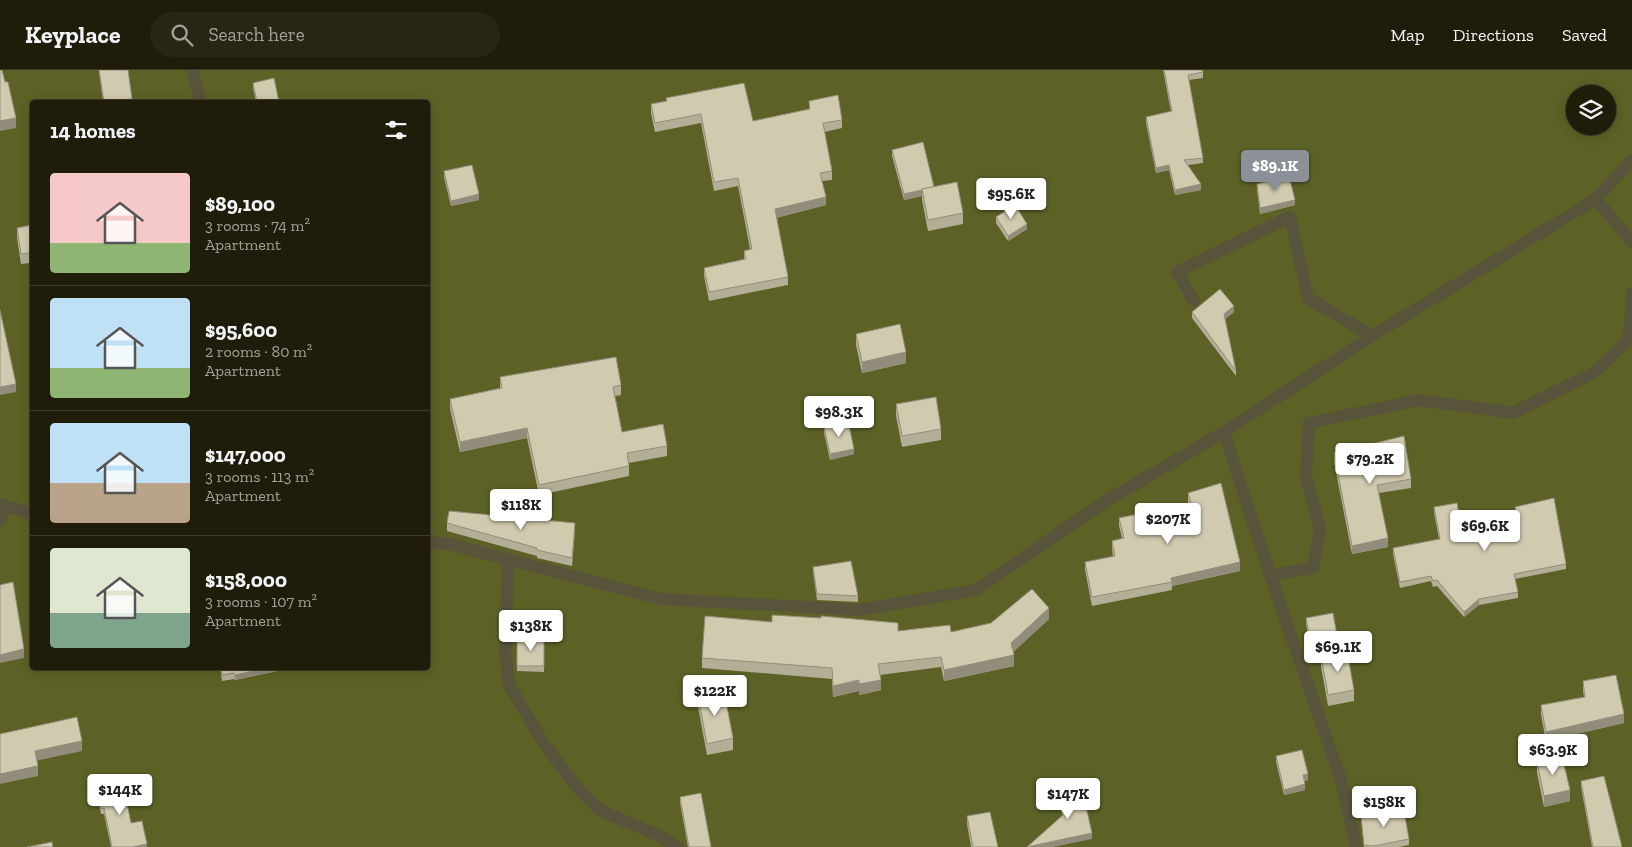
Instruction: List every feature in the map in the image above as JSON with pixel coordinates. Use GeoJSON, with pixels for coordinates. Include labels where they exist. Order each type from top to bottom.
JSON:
{"type":"FeatureCollection","features":[{"type":"Feature","properties":{"kind":"street"},"geometry":{"type":"LineString","coordinates":[[192,70],[200,100]]}},
{"type":"Feature","properties":{"kind":"street"},"geometry":{"type":"LineString","coordinates":[[430,542],[449,544],[661,599],[859,610],[976,590],[1103,503],[1224,432],[1372,336],[1596,199],[1632,160]]}},
{"type":"Feature","properties":{"kind":"street"},"geometry":{"type":"LineString","coordinates":[[1596,199],[1632,242]]}},
{"type":"Feature","properties":{"kind":"street"},"geometry":{"type":"LineString","coordinates":[[1194,301],[1177,272],[1290,217],[1308,298],[1372,336]]}},
{"type":"Feature","properties":{"kind":"street"},"geometry":{"type":"LineString","coordinates":[[1270,575],[1312,568],[1320,529],[1306,476],[1309,423],[1419,400],[1514,413],[1595,372],[1629,338],[1632,293]]}},
{"type":"Feature","properties":{"kind":"street"},"geometry":{"type":"LineString","coordinates":[[1224,432],[1270,575],[1341,780],[1356,847]]}},
{"type":"Feature","properties":{"kind":"street"},"geometry":{"type":"LineString","coordinates":[[0,520],[2,505],[30,513]]}},
{"type":"Feature","properties":{"kind":"street"},"geometry":{"type":"LineString","coordinates":[[508,559],[505,650],[509,685],[528,718],[543,742],[576,786],[601,811],[660,836],[678,847]]}},
{"type":"Feature","properties":{"kind":"green space"},"geometry":{"type":"Polygon","coordinates":[[[0,70],[1632,70],[1632,847],[0,847],[0,70]]]}},
{"type":"Feature","properties":{"kind":"building"},"geometry":{"type":"Polygon","coordinates":[[[0,70],[2,70],[5,82],[8,82],[16,118],[0,121],[0,70]]]}},
{"type":"Feature","properties":{"kind":"building"},"geometry":{"type":"Polygon","coordinates":[[[99,70],[128,70],[132,99],[104,100],[99,70]]]}},
{"type":"Feature","properties":{"kind":"building"},"geometry":{"type":"Polygon","coordinates":[[[1164,70],[1202,70],[1203,72],[1188,75],[1203,158],[1184,160],[1201,184],[1175,190],[1169,165],[1156,168],[1146,117],[1172,111],[1164,70]]]}},
{"type":"Feature","properties":{"kind":"building"},"geometry":{"type":"Polygon","coordinates":[[[274,78],[279,100],[257,100],[253,83],[274,78]]]}},
{"type":"Feature","properties":{"kind":"building"},"geometry":{"type":"Polygon","coordinates":[[[744,83],[753,121],[810,109],[809,101],[838,95],[842,120],[823,123],[832,171],[820,173],[826,197],[775,209],[788,277],[709,292],[704,268],[746,259],[744,251],[752,249],[738,178],[714,182],[701,114],[655,123],[651,104],[667,101],[666,98],[744,83]]]}},
{"type":"Feature","properties":{"kind":"building"},"geometry":{"type":"Polygon","coordinates":[[[923,142],[934,187],[904,194],[892,150],[923,142]]]}},
{"type":"Feature","properties":{"kind":"building"},"geometry":{"type":"Polygon","coordinates":[[[472,165],[479,194],[451,201],[444,171],[472,165]]]}},
{"type":"Feature","properties":{"kind":"building"},"geometry":{"type":"Polygon","coordinates":[[[1289,176],[1295,200],[1260,208],[1257,184],[1289,176]]]}},
{"type":"Feature","properties":{"kind":"building"},"geometry":{"type":"Polygon","coordinates":[[[957,182],[963,213],[928,220],[922,189],[957,182]]]}},
{"type":"Feature","properties":{"kind":"building"},"geometry":{"type":"Polygon","coordinates":[[[1015,205],[1027,224],[1008,236],[996,217],[1015,205]]]}},
{"type":"Feature","properties":{"kind":"building"},"geometry":{"type":"Polygon","coordinates":[[[30,225],[30,253],[21,254],[17,228],[30,225]]]}},
{"type":"Feature","properties":{"kind":"building"},"geometry":{"type":"Polygon","coordinates":[[[1220,289],[1234,306],[1224,314],[1236,371],[1192,312],[1220,289]]]}},
{"type":"Feature","properties":{"kind":"building"},"geometry":{"type":"Polygon","coordinates":[[[0,310],[16,384],[0,387],[0,310]]]}},
{"type":"Feature","properties":{"kind":"building"},"geometry":{"type":"Polygon","coordinates":[[[900,324],[906,352],[862,362],[856,334],[900,324]]]}},
{"type":"Feature","properties":{"kind":"building"},"geometry":{"type":"Polygon","coordinates":[[[616,357],[621,385],[613,387],[622,432],[663,424],[667,446],[627,453],[629,466],[539,485],[527,428],[460,442],[450,399],[502,388],[500,377],[616,357]]]}},
{"type":"Feature","properties":{"kind":"building"},"geometry":{"type":"Polygon","coordinates":[[[936,397],[941,429],[902,436],[896,404],[936,397]]]}},
{"type":"Feature","properties":{"kind":"building"},"geometry":{"type":"Polygon","coordinates":[[[848,421],[854,449],[830,454],[824,427],[848,421]]]}},
{"type":"Feature","properties":{"kind":"building"},"geometry":{"type":"Polygon","coordinates":[[[1404,436],[1411,479],[1377,485],[1388,538],[1352,546],[1334,453],[1404,436]]]}},
{"type":"Feature","properties":{"kind":"building"},"geometry":{"type":"Polygon","coordinates":[[[1221,483],[1240,562],[1171,578],[1172,582],[1092,597],[1085,562],[1115,556],[1112,541],[1124,538],[1119,518],[1191,503],[1188,493],[1221,483]]]}},
{"type":"Feature","properties":{"kind":"building"},"geometry":{"type":"Polygon","coordinates":[[[1554,498],[1566,564],[1514,574],[1518,592],[1479,599],[1464,612],[1437,580],[1433,581],[1431,576],[1400,582],[1393,548],[1440,539],[1434,507],[1457,503],[1461,524],[1517,514],[1515,507],[1554,498]]]}},
{"type":"Feature","properties":{"kind":"building"},"geometry":{"type":"Polygon","coordinates":[[[449,511],[575,523],[572,558],[537,550],[537,548],[447,523],[449,511]]]}},
{"type":"Feature","properties":{"kind":"building"},"geometry":{"type":"Polygon","coordinates":[[[851,561],[858,596],[817,594],[813,567],[851,561]]]}},
{"type":"Feature","properties":{"kind":"building"},"geometry":{"type":"Polygon","coordinates":[[[13,582],[24,649],[0,655],[0,585],[13,582]]]}},
{"type":"Feature","properties":{"kind":"building"},"geometry":{"type":"Polygon","coordinates":[[[1032,589],[1049,608],[1011,643],[1014,655],[944,670],[941,657],[878,664],[881,680],[859,684],[859,680],[833,686],[832,668],[702,658],[705,616],[772,622],[772,615],[821,618],[821,616],[898,623],[898,631],[950,625],[951,632],[991,623],[1032,589]]]}},
{"type":"Feature","properties":{"kind":"building"},"geometry":{"type":"Polygon","coordinates":[[[1333,613],[1338,641],[1311,646],[1306,618],[1333,613]]]}},
{"type":"Feature","properties":{"kind":"building"},"geometry":{"type":"Polygon","coordinates":[[[517,637],[544,637],[544,666],[517,666],[517,637]]]}},
{"type":"Feature","properties":{"kind":"building"},"geometry":{"type":"Polygon","coordinates":[[[1347,651],[1354,690],[1328,695],[1321,656],[1347,651]]]}},
{"type":"Feature","properties":{"kind":"building"},"geometry":{"type":"Polygon","coordinates":[[[221,670],[258,670],[235,675],[234,673],[222,675],[221,670]]]}},
{"type":"Feature","properties":{"kind":"building"},"geometry":{"type":"Polygon","coordinates":[[[1616,675],[1624,714],[1546,732],[1541,705],[1585,697],[1583,681],[1616,675]]]}},
{"type":"Feature","properties":{"kind":"building"},"geometry":{"type":"Polygon","coordinates":[[[724,691],[733,738],[707,744],[698,696],[724,691]]]}},
{"type":"Feature","properties":{"kind":"building"},"geometry":{"type":"Polygon","coordinates":[[[77,717],[82,741],[35,751],[38,766],[0,774],[0,734],[77,717]]]}},
{"type":"Feature","properties":{"kind":"building"},"geometry":{"type":"Polygon","coordinates":[[[1302,750],[1308,774],[1303,775],[1305,784],[1284,790],[1276,756],[1302,750]]]}},
{"type":"Feature","properties":{"kind":"building"},"geometry":{"type":"Polygon","coordinates":[[[1562,756],[1570,790],[1544,796],[1537,762],[1562,756]]]}},
{"type":"Feature","properties":{"kind":"building"},"geometry":{"type":"Polygon","coordinates":[[[1604,776],[1622,847],[1593,847],[1581,781],[1604,776]]]}},
{"type":"Feature","properties":{"kind":"building"},"geometry":{"type":"Polygon","coordinates":[[[122,779],[131,823],[142,821],[147,844],[132,847],[112,847],[104,808],[101,809],[96,785],[122,779]]]}},
{"type":"Feature","properties":{"kind":"building"},"geometry":{"type":"Polygon","coordinates":[[[1082,789],[1092,833],[1027,847],[1063,815],[1059,793],[1082,789]]]}},
{"type":"Feature","properties":{"kind":"building"},"geometry":{"type":"Polygon","coordinates":[[[701,793],[711,847],[689,847],[680,797],[701,793]]]}},
{"type":"Feature","properties":{"kind":"building"},"geometry":{"type":"Polygon","coordinates":[[[1404,811],[1409,839],[1374,846],[1364,845],[1361,816],[1404,811]]]}},
{"type":"Feature","properties":{"kind":"building"},"geometry":{"type":"Polygon","coordinates":[[[990,812],[998,847],[973,847],[967,816],[990,812]]]}},
{"type":"Feature","properties":{"kind":"building"},"geometry":{"type":"Polygon","coordinates":[[[52,842],[53,847],[27,847],[52,842]]]}}]}
